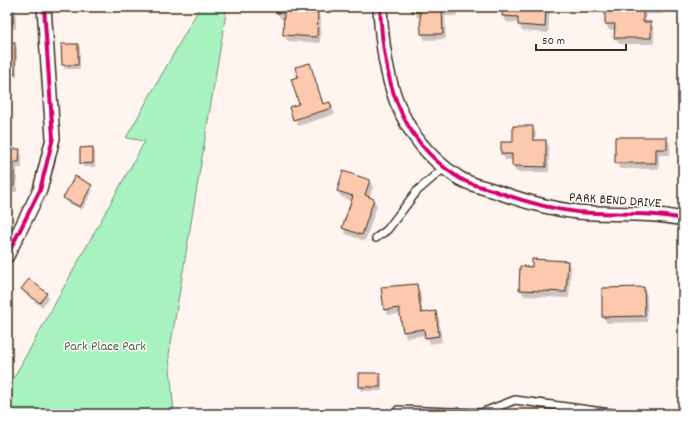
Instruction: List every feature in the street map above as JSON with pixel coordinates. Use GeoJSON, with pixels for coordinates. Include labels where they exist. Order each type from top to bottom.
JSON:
{"type":"FeatureCollection","features":[{"type":"Feature","properties":{"kind":"street"},"geometry":{"type":"LineString","coordinates":[[7,256],[40,190],[53,138],[44,7]]}},
{"type":"Feature","properties":{"kind":"street","name":"PARK BEND DRIVE"},"geometry":{"type":"LineString","coordinates":[[380,7],[381,33],[388,81],[400,114],[422,147],[456,177],[513,198],[577,212],[660,214],[683,219]]}},
{"type":"Feature","properties":{"kind":"lane"},"geometry":{"type":"LineString","coordinates":[[376,238],[388,230],[417,191],[445,167]]}},
{"type":"Feature","properties":{"kind":"lane"},"geometry":{"type":"LineString","coordinates":[[398,410],[481,413],[515,400],[618,414]]}},
{"type":"Feature","properties":{"kind":"green space","name":"Park Place Park"},"geometry":{"type":"Polygon","coordinates":[[[200,7],[227,7],[169,355],[174,414],[7,414],[7,390],[145,141],[126,138],[200,7]]]}},
{"type":"Feature","properties":{"kind":"building"},"geometry":{"type":"Polygon","coordinates":[[[7,7],[13,7],[13,23],[7,23],[7,7]]]}},
{"type":"Feature","properties":{"kind":"building"},"geometry":{"type":"Polygon","coordinates":[[[277,7],[303,7],[302,12],[318,13],[317,37],[283,35],[284,13],[276,13],[277,7]]]}},
{"type":"Feature","properties":{"kind":"building"},"geometry":{"type":"Polygon","coordinates":[[[412,7],[454,7],[454,10],[442,10],[443,34],[421,34],[420,12],[412,12],[412,7]]]}},
{"type":"Feature","properties":{"kind":"building"},"geometry":{"type":"Polygon","coordinates":[[[503,7],[546,7],[545,27],[518,25],[518,17],[502,16],[503,7]]]}},
{"type":"Feature","properties":{"kind":"building"},"geometry":{"type":"Polygon","coordinates":[[[605,7],[660,7],[643,8],[643,22],[651,22],[651,38],[614,38],[615,24],[605,24],[605,7]]]}},
{"type":"Feature","properties":{"kind":"building"},"geometry":{"type":"Polygon","coordinates":[[[7,43],[15,43],[15,74],[7,74],[7,43]]]}},
{"type":"Feature","properties":{"kind":"building"},"geometry":{"type":"Polygon","coordinates":[[[61,44],[78,44],[78,65],[62,65],[61,44]]]}},
{"type":"Feature","properties":{"kind":"building"},"geometry":{"type":"Polygon","coordinates":[[[310,63],[323,104],[330,102],[332,108],[293,120],[289,107],[299,104],[291,79],[298,77],[295,67],[310,63]]]}},
{"type":"Feature","properties":{"kind":"building"},"geometry":{"type":"Polygon","coordinates":[[[513,126],[533,126],[533,140],[546,140],[546,167],[512,166],[512,154],[501,154],[501,142],[513,142],[513,126]]]}},
{"type":"Feature","properties":{"kind":"building"},"geometry":{"type":"Polygon","coordinates":[[[615,137],[667,137],[667,149],[656,149],[656,163],[615,163],[615,137]]]}},
{"type":"Feature","properties":{"kind":"building"},"geometry":{"type":"Polygon","coordinates":[[[93,147],[93,163],[80,164],[80,148],[93,147]]]}},
{"type":"Feature","properties":{"kind":"building"},"geometry":{"type":"Polygon","coordinates":[[[7,149],[20,149],[19,162],[14,162],[14,186],[7,186],[7,149]]]}},
{"type":"Feature","properties":{"kind":"building"},"geometry":{"type":"Polygon","coordinates":[[[343,171],[370,180],[365,195],[374,199],[362,235],[342,228],[353,196],[337,191],[343,171]]]}},
{"type":"Feature","properties":{"kind":"building"},"geometry":{"type":"Polygon","coordinates":[[[75,176],[92,185],[80,207],[63,198],[75,176]]]}},
{"type":"Feature","properties":{"kind":"building"},"geometry":{"type":"Polygon","coordinates":[[[532,259],[568,261],[566,292],[519,290],[520,266],[532,267],[532,259]]]}},
{"type":"Feature","properties":{"kind":"building"},"geometry":{"type":"Polygon","coordinates":[[[29,279],[47,293],[40,303],[21,289],[29,279]]]}},
{"type":"Feature","properties":{"kind":"building"},"geometry":{"type":"Polygon","coordinates":[[[417,284],[421,313],[436,311],[439,336],[425,338],[424,329],[403,332],[399,308],[384,310],[381,287],[417,284]]]}},
{"type":"Feature","properties":{"kind":"building"},"geometry":{"type":"Polygon","coordinates":[[[644,287],[645,316],[602,317],[602,288],[644,287]]]}},
{"type":"Feature","properties":{"kind":"building"},"geometry":{"type":"Polygon","coordinates":[[[359,373],[380,373],[380,387],[359,387],[359,373]]]}},
{"type":"Feature","properties":{"kind":"cycle path"},"geometry":{"type":"LineString","coordinates":[[7,256],[40,190],[53,138],[44,7]]}},
{"type":"Feature","properties":{"kind":"cycle path"},"geometry":{"type":"LineString","coordinates":[[380,7],[385,56],[390,79],[397,102],[406,123],[419,142],[436,160],[460,179],[525,201],[557,209],[590,213],[656,215],[683,219]]}}]}
